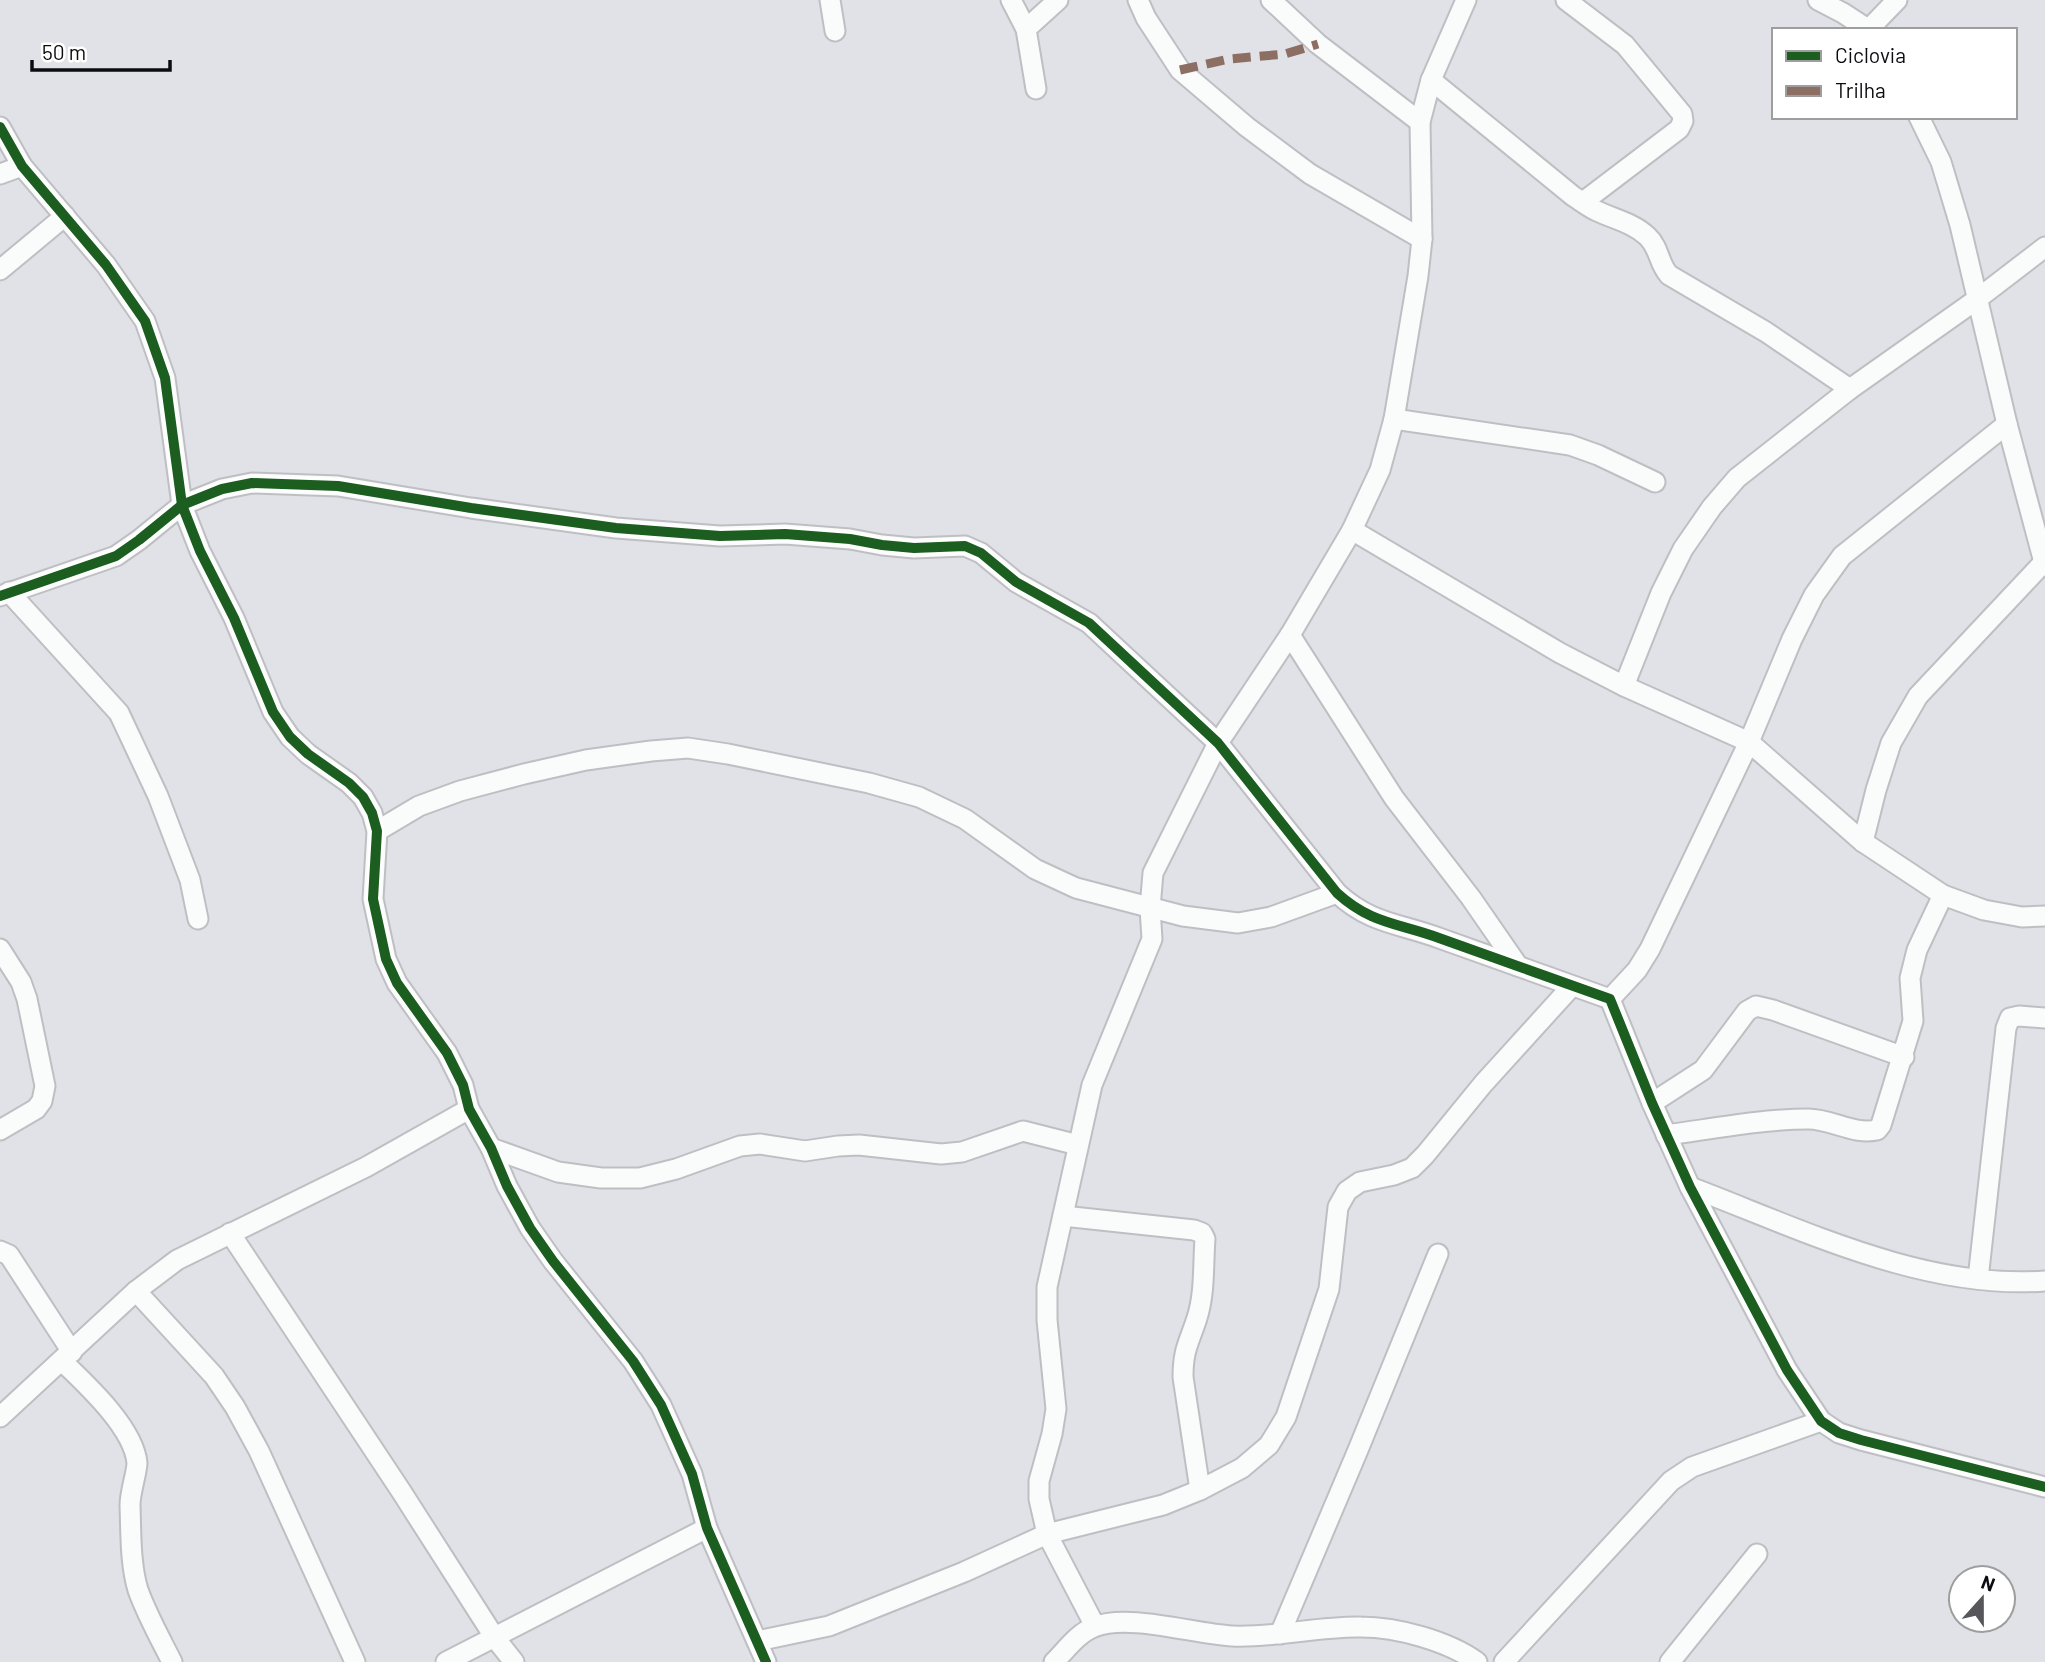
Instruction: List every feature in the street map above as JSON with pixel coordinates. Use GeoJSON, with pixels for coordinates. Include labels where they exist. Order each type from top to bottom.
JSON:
{"type":"FeatureCollection","features":[{"type":"Feature","properties":{"kind":"street"},"geometry":{"type":"LineString","coordinates":[[830,0],[835,32]]}},
{"type":"Feature","properties":{"kind":"street"},"geometry":{"type":"LineString","coordinates":[[1011,0],[1026,29],[1036,89]]}},
{"type":"Feature","properties":{"kind":"street"},"geometry":{"type":"LineString","coordinates":[[1026,29],[1058,0]]}},
{"type":"Feature","properties":{"kind":"street"},"geometry":{"type":"LineString","coordinates":[[1138,0],[1146,18],[1180,70],[1247,127],[1310,174],[1422,240]]}},
{"type":"Feature","properties":{"kind":"street"},"geometry":{"type":"LineString","coordinates":[[1270,0],[1318,44],[1420,122]]}},
{"type":"Feature","properties":{"kind":"street"},"geometry":{"type":"LineString","coordinates":[[1566,0],[1625,45],[1682,114],[1683,121],[1679,130],[1583,202]]}},
{"type":"Feature","properties":{"kind":"street"},"geometry":{"type":"LineString","coordinates":[[1818,0],[1867,28]]}},
{"type":"Feature","properties":{"kind":"street"},"geometry":{"type":"LineString","coordinates":[[1870,28],[1897,0]]}},
{"type":"Feature","properties":{"kind":"street"},"geometry":{"type":"LineString","coordinates":[[1095,1626],[1047,1534],[1039,1499],[1039,1481],[1056,1409],[1047,1320],[1047,1287],[1078,1145],[1092,1085],[1152,939],[1150,908],[1153,873],[1218,743],[1290,635],[1352,530],[1380,470],[1394,419],[1422,240],[1420,122],[1459,3]]}},
{"type":"Feature","properties":{"kind":"street"},"geometry":{"type":"LineString","coordinates":[[1432,80],[1594,210],[1628,223],[1646,234],[1657,247],[1662,267],[1670,275],[1766,332],[1850,389]]}},
{"type":"Feature","properties":{"kind":"street"},"geometry":{"type":"LineString","coordinates":[[1863,842],[1891,743],[1918,696],[2044,564],[1976,300],[1960,225],[1941,162],[1920,119]]}},
{"type":"Feature","properties":{"kind":"street"},"geometry":{"type":"LineString","coordinates":[[0,127],[22,166],[127,294],[145,321],[165,378],[182,505],[200,551],[234,618],[273,712],[290,737],[308,754],[349,783],[363,797],[372,813],[377,831],[373,899],[386,959],[397,982],[447,1053],[463,1085],[469,1109],[530,1228],[633,1361],[661,1405],[692,1474],[707,1528],[766,1662]]}},
{"type":"Feature","properties":{"kind":"street"},"geometry":{"type":"LineString","coordinates":[[0,174],[22,166]]}},
{"type":"Feature","properties":{"kind":"street"},"geometry":{"type":"LineString","coordinates":[[0,270],[65,216]]}},
{"type":"Feature","properties":{"kind":"street"},"geometry":{"type":"LineString","coordinates":[[1624,686],[1661,593],[1683,549],[1712,507],[1737,478],[1850,389],[1976,300],[2045,247]]}},
{"type":"Feature","properties":{"kind":"street"},"geometry":{"type":"LineString","coordinates":[[1394,419],[1570,445],[1598,455],[1654,482]]}},
{"type":"Feature","properties":{"kind":"street"},"geometry":{"type":"LineString","coordinates":[[1610,999],[1637,970],[1650,949],[1749,742],[1792,639],[1814,595],[1842,556],[2007,424]]}},
{"type":"Feature","properties":{"kind":"street"},"geometry":{"type":"LineString","coordinates":[[198,919],[190,880],[158,796],[119,713],[4,594],[116,555],[182,505],[222,489],[253,483],[338,486],[616,528],[720,536],[785,534],[914,548],[965,546],[981,553],[1016,583],[1089,622],[1218,743],[1337,893],[1355,909],[1374,918],[1425,933],[1610,999],[1690,1187],[1787,1370],[1821,1422],[1839,1433],[1861,1440],[2045,1487]]}},
{"type":"Feature","properties":{"kind":"street"},"geometry":{"type":"LineString","coordinates":[[1352,530],[1560,653],[1624,686],[1749,742],[1863,842],[1944,895],[1984,909],[2022,917],[2045,916]]}},
{"type":"Feature","properties":{"kind":"street"},"geometry":{"type":"LineString","coordinates":[[1290,635],[1394,798],[1471,898],[1518,966]]}},
{"type":"Feature","properties":{"kind":"street"},"geometry":{"type":"LineString","coordinates":[[377,831],[419,806],[460,791],[524,774],[625,754],[688,748],[869,783],[919,797],[965,819],[1035,869],[1076,888],[1182,916],[1238,923],[1271,917],[1337,893]]}},
{"type":"Feature","properties":{"kind":"street"},"geometry":{"type":"LineString","coordinates":[[1120,898],[1153,873]]}},
{"type":"Feature","properties":{"kind":"street"},"geometry":{"type":"LineString","coordinates":[[1666,1135],[1810,1119],[1835,1122],[1857,1131],[1877,1130],[1904,1056],[1913,1021],[1910,978],[1917,950],[1944,895]]}},
{"type":"Feature","properties":{"kind":"street"},"geometry":{"type":"LineString","coordinates":[[1152,939],[1182,916]]}},
{"type":"Feature","properties":{"kind":"street"},"geometry":{"type":"LineString","coordinates":[[0,948],[21,982],[27,999],[45,1086],[42,1101],[36,1109],[0,1130]]}},
{"type":"Feature","properties":{"kind":"street"},"geometry":{"type":"LineString","coordinates":[[758,1641],[829,1626],[964,1572],[1047,1534],[1163,1505],[1200,1490],[1242,1468],[1269,1445],[1286,1418],[1329,1289],[1338,1207],[1347,1191],[1360,1182],[1412,1168],[1483,1084],[1572,986]]}},
{"type":"Feature","properties":{"kind":"street"},"geometry":{"type":"LineString","coordinates":[[1652,1103],[1703,1070],[1747,1011],[1756,1006],[1904,1056]]}},
{"type":"Feature","properties":{"kind":"street"},"geometry":{"type":"LineString","coordinates":[[1978,1279],[2006,1028],[2010,1018],[2045,1018]]}},
{"type":"Feature","properties":{"kind":"street"},"geometry":{"type":"LineString","coordinates":[[0,1417],[136,1292],[177,1260],[366,1167],[469,1109]]}},
{"type":"Feature","properties":{"kind":"street"},"geometry":{"type":"LineString","coordinates":[[491,1148],[558,1172],[601,1178],[640,1178],[676,1170],[740,1146],[750,1145],[805,1151],[859,1146],[942,1154],[962,1152],[1023,1131],[1078,1145]]}},
{"type":"Feature","properties":{"kind":"street"},"geometry":{"type":"LineString","coordinates":[[1690,1187],[1892,1264],[1978,1279],[2027,1283],[2045,1281]]}},
{"type":"Feature","properties":{"kind":"street"},"geometry":{"type":"LineString","coordinates":[[1063,1216],[1202,1233],[1205,1239],[1199,1307],[1183,1359],[1183,1377],[1200,1490]]}},
{"type":"Feature","properties":{"kind":"street"},"geometry":{"type":"LineString","coordinates":[[230,1233],[401,1491],[495,1639],[514,1662]]}},
{"type":"Feature","properties":{"kind":"street"},"geometry":{"type":"LineString","coordinates":[[0,1251],[9,1255],[67,1356],[119,1423],[132,1449],[137,1464],[130,1502],[137,1588],[172,1662]]}},
{"type":"Feature","properties":{"kind":"street"},"geometry":{"type":"LineString","coordinates":[[1280,1634],[1438,1254]]}},
{"type":"Feature","properties":{"kind":"street"},"geometry":{"type":"LineString","coordinates":[[136,1292],[214,1376],[235,1407],[270,1474],[355,1662]]}},
{"type":"Feature","properties":{"kind":"street"},"geometry":{"type":"LineString","coordinates":[[1504,1662],[1671,1481],[1692,1467],[1821,1422]]}},
{"type":"Feature","properties":{"kind":"street"},"geometry":{"type":"LineString","coordinates":[[446,1662],[707,1528]]}},
{"type":"Feature","properties":{"kind":"street"},"geometry":{"type":"LineString","coordinates":[[1670,1662],[1757,1554]]}},
{"type":"Feature","properties":{"kind":"street"},"geometry":{"type":"LineString","coordinates":[[1054,1662],[1080,1636],[1095,1626],[1121,1621],[1232,1636],[1362,1626],[1429,1639],[1460,1650],[1477,1662]]}},
{"type":"Feature","properties":{"kind":"marked path"},"geometry":{"type":"LineString","coordinates":[[1180,70],[1229,59],[1285,54],[1318,44]]}},
{"type":"Feature","properties":{"kind":"cycle path"},"geometry":{"type":"LineString","coordinates":[[0,127],[22,166],[106,265],[145,321],[165,378],[182,505],[200,551],[234,618],[273,712],[290,737],[308,754],[349,783],[363,797],[372,813],[377,831],[373,899],[386,959],[397,983],[447,1053],[463,1085],[469,1109],[530,1228],[633,1361],[661,1405],[692,1474],[707,1528],[766,1662]]}},
{"type":"Feature","properties":{"kind":"cycle path"},"geometry":{"type":"LineString","coordinates":[[0,596],[116,556],[182,505],[222,489],[252,483],[338,486],[616,528],[720,536],[785,534],[914,548],[965,546],[981,553],[1016,582],[1089,623],[1218,743],[1337,893],[1349,903],[1385,922],[1439,938],[1610,999],[1690,1187],[1787,1370],[1821,1421],[1839,1433],[1861,1440],[2045,1487]]}}]}
